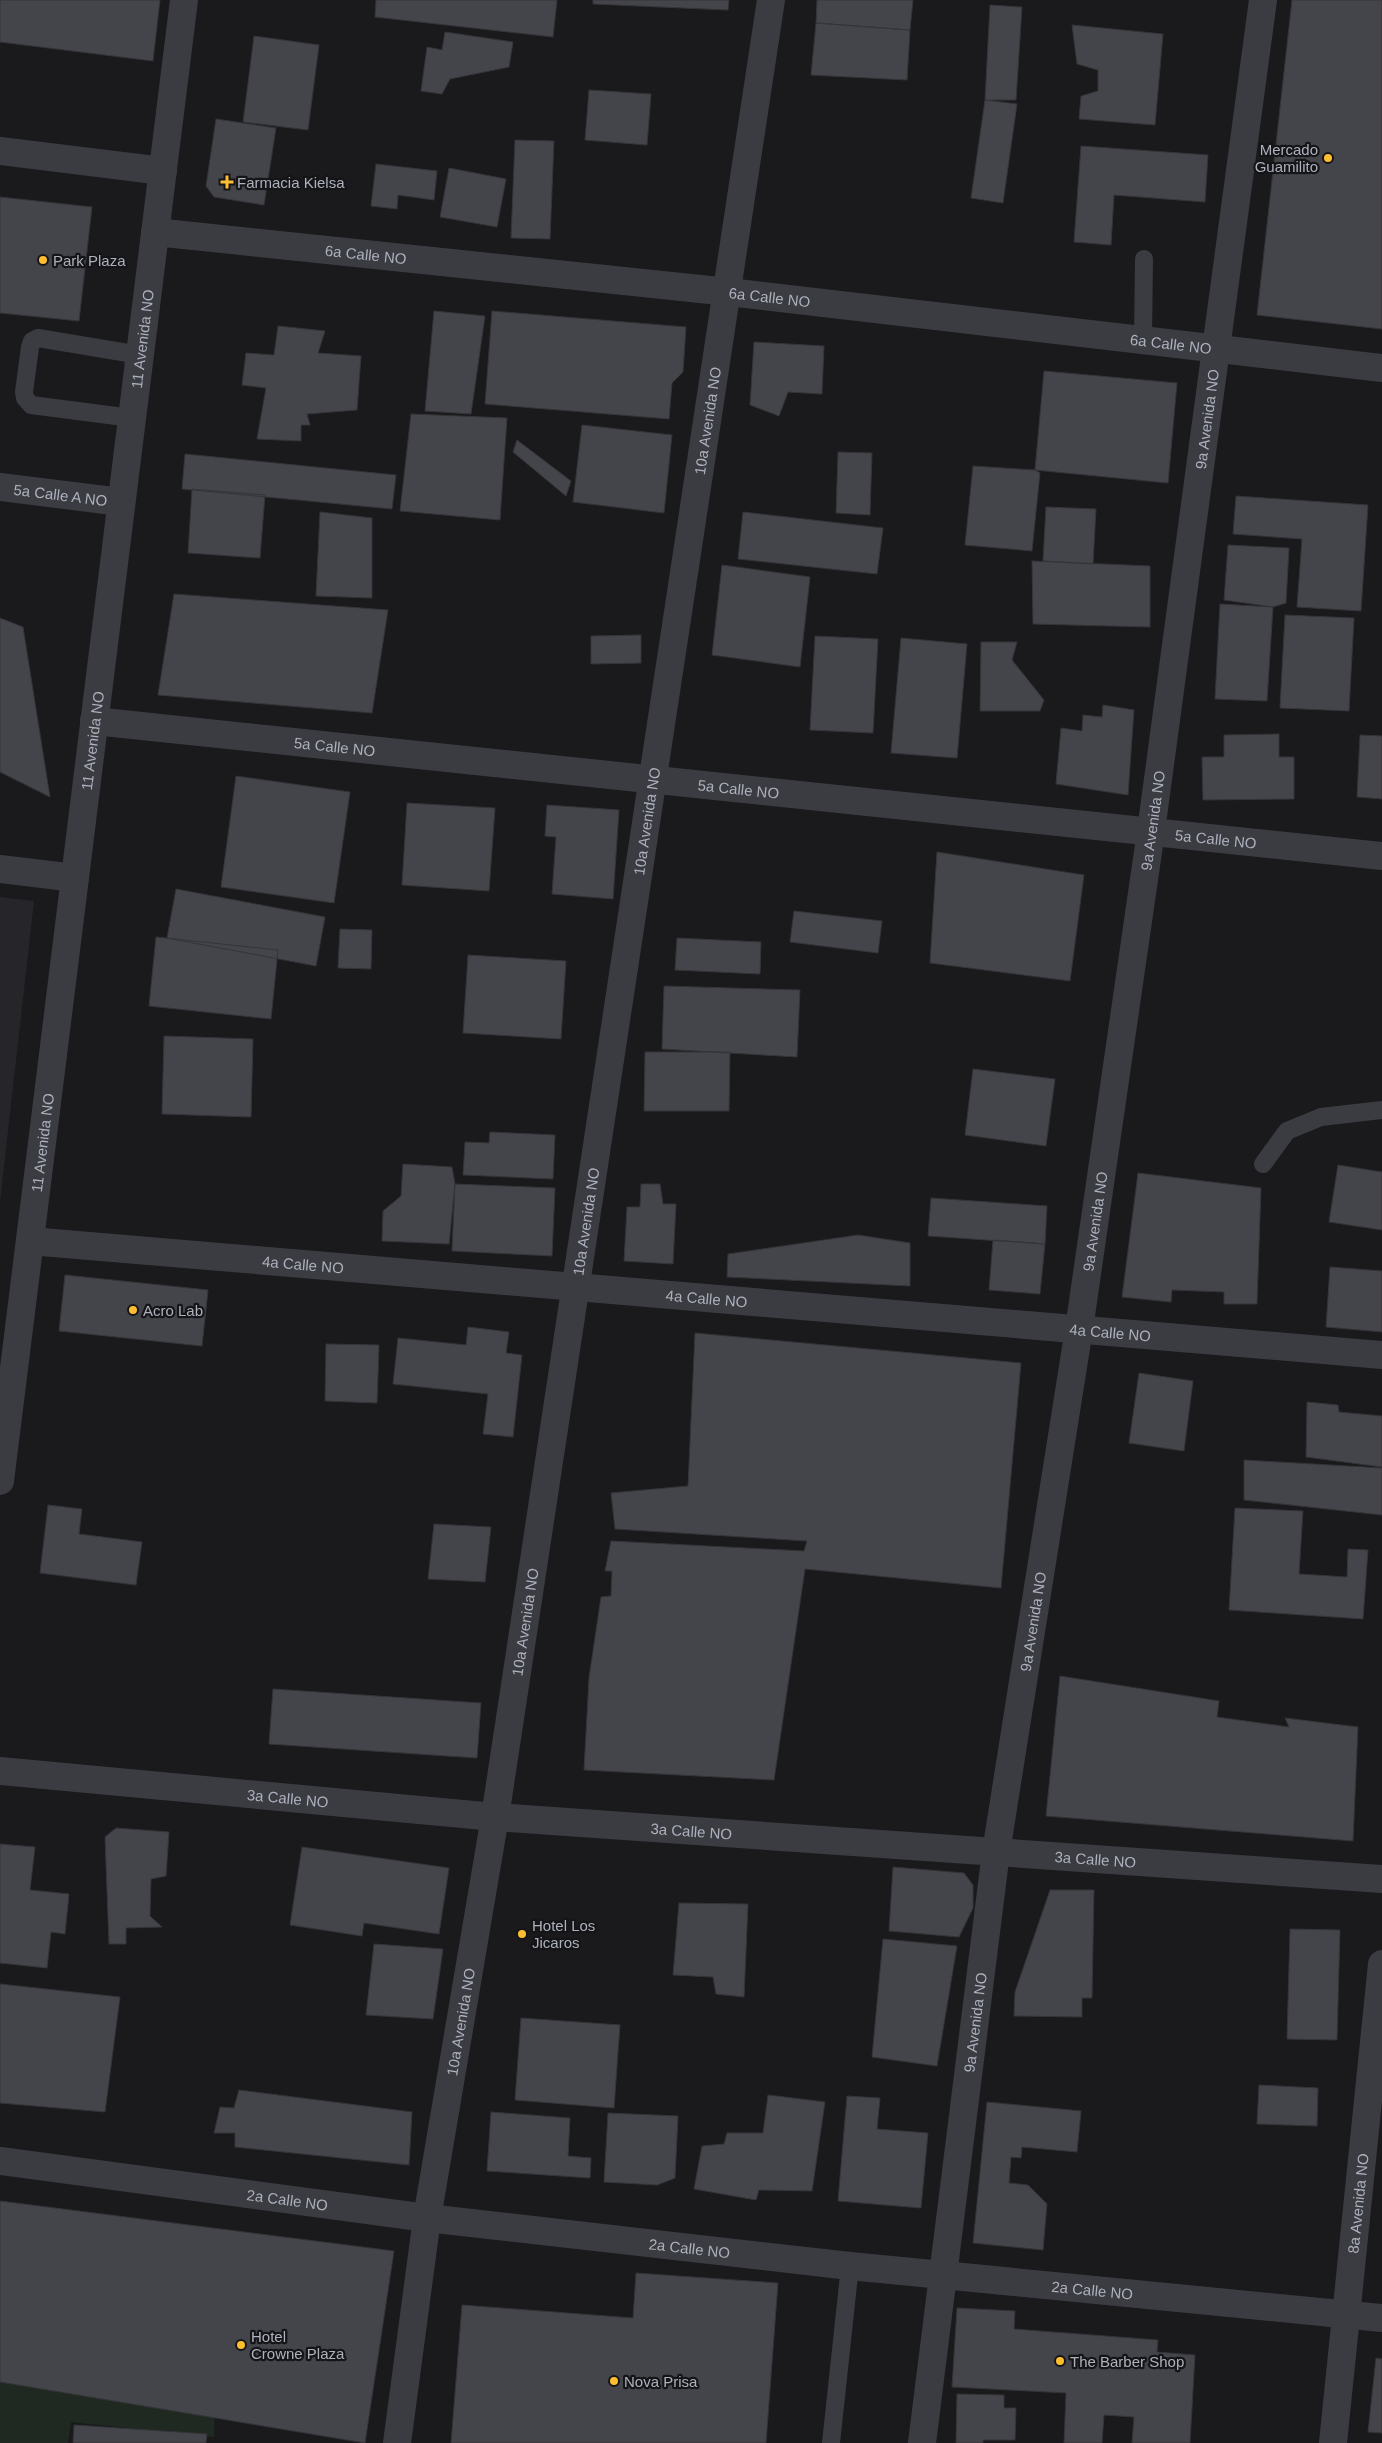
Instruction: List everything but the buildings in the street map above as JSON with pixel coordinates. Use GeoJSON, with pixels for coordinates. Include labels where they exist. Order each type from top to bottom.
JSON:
{"type":"FeatureCollection","features":[{"type":"Feature","properties":{"kind":"street","name":"11 Avenida NO"},"geometry":{"type":"LineString","coordinates":[[0,1481],[184,0]]}},
{"type":"Feature","properties":{"kind":"street","name":"10a Avenida NO"},"geometry":{"type":"LineString","coordinates":[[397,2443],[427,2218],[495,1817],[772,0]]}},
{"type":"Feature","properties":{"kind":"street","name":"9a Avenida NO"},"geometry":{"type":"LineString","coordinates":[[922,2443],[996,1852],[1078,1329],[1152,831],[1263,0]]}},
{"type":"Feature","properties":{"kind":"street"},"geometry":{"type":"LineString","coordinates":[[0,151],[163,171]]}},
{"type":"Feature","properties":{"kind":"street","name":"6a Calle NO"},"geometry":{"type":"LineString","coordinates":[[155,232],[729,292],[1382,368]]}},
{"type":"Feature","properties":{"kind":"street","name":"5a Calle A NO"},"geometry":{"type":"LineString","coordinates":[[0,487],[121,502]]}},
{"type":"Feature","properties":{"kind":"street","name":"5a Calle NO"},"geometry":{"type":"LineString","coordinates":[[94,721],[1382,856]]}},
{"type":"Feature","properties":{"kind":"street"},"geometry":{"type":"LineString","coordinates":[[0,869],[75,878]]}},
{"type":"Feature","properties":{"kind":"street","name":"4a Calle NO"},"geometry":{"type":"LineString","coordinates":[[30,1241],[1382,1355]]}},
{"type":"Feature","properties":{"kind":"street","name":"3a Calle NO"},"geometry":{"type":"LineString","coordinates":[[0,1771],[495,1817],[1382,1879]]}},
{"type":"Feature","properties":{"kind":"street","name":"8a Avenida NO"},"geometry":{"type":"LineString","coordinates":[[1332,2443],[1382,1964]]}},
{"type":"Feature","properties":{"kind":"street","name":"2a Calle NO"},"geometry":{"type":"LineString","coordinates":[[0,2161],[427,2218],[942,2276],[1382,2318]]}},
{"type":"Feature","properties":{"kind":"lane"},"geometry":{"type":"LineString","coordinates":[[1143,340],[1144,259]]}},
{"type":"Feature","properties":{"kind":"lane"},"geometry":{"type":"LineString","coordinates":[[132,418],[31,405],[25,398],[24,392],[30,347],[32,341],[38,338],[140,355]]}},
{"type":"Feature","properties":{"kind":"lane"},"geometry":{"type":"LineString","coordinates":[[1263,1164],[1287,1131],[1321,1117],[1382,1110]]}},
{"type":"Feature","properties":{"kind":"lane"},"geometry":{"type":"LineString","coordinates":[[831,2443],[850,2266]]}},
{"type":"Feature","properties":{"kind":"shaded area"},"geometry":{"type":"Polygon","coordinates":[[[0,897],[34,901],[0,1202],[0,897]]]}},
{"type":"Feature","properties":{"kind":"shaded area"},"geometry":{"type":"Polygon","coordinates":[[[0,2317],[215,2399],[214,2437],[71,2422],[68,2443],[0,2443],[0,2317]]]}},
{"type":"Feature","properties":{"kind":"place","name":"Mercado Guamilito"},"geometry":{"type":"Point","coordinates":[1328,158]}},
{"type":"Feature","properties":{"kind":"place","name":"Farmacia Kielsa"},"geometry":{"type":"Point","coordinates":[227,182]}},
{"type":"Feature","properties":{"kind":"place","name":"Park Plaza"},"geometry":{"type":"Point","coordinates":[43,260]}},
{"type":"Feature","properties":{"kind":"place","name":"Acro Lab"},"geometry":{"type":"Point","coordinates":[133,1310]}},
{"type":"Feature","properties":{"kind":"place","name":"Hotel Los Jicaros"},"geometry":{"type":"Point","coordinates":[522,1934]}},
{"type":"Feature","properties":{"kind":"place","name":"Hotel Crowne Plaza"},"geometry":{"type":"Point","coordinates":[241,2345]}},
{"type":"Feature","properties":{"kind":"place","name":"The Barber Shop"},"geometry":{"type":"Point","coordinates":[1060,2361]}},
{"type":"Feature","properties":{"kind":"place","name":"Nova Prisa"},"geometry":{"type":"Point","coordinates":[614,2381]}}]}
